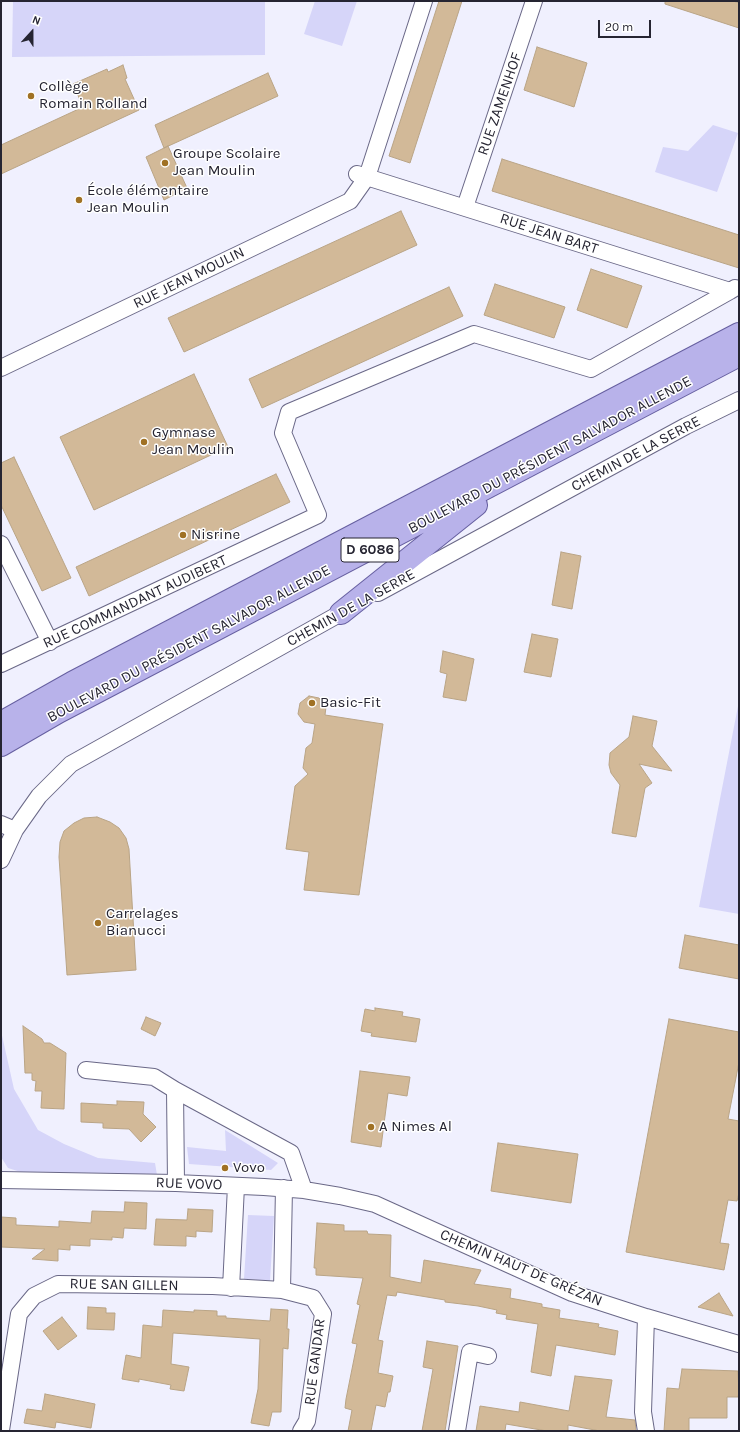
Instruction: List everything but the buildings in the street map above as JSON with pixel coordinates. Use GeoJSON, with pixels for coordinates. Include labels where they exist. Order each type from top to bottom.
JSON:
{"type":"FeatureCollection","features":[{"type":"Feature","properties":{"kind":"main road","name":"BOULEVARD DU PRÉSIDENT SALVADOR ALLENDE"},"geometry":{"type":"LineString","coordinates":[[1,723],[85,676],[739,334]]}},
{"type":"Feature","properties":{"kind":"main road","name":"BOULEVARD DU PRÉSIDENT SALVADOR ALLENDE"},"geometry":{"type":"LineString","coordinates":[[1,745],[58,712],[515,474],[739,355]]}},
{"type":"Feature","properties":{"kind":"main road"},"geometry":{"type":"LineString","coordinates":[[340,613],[515,474]]}},
{"type":"Feature","properties":{"kind":"street","name":"RUE JEAN MOULIN"},"geometry":{"type":"LineString","coordinates":[[1,368],[350,201],[362,176],[424,1]]}},
{"type":"Feature","properties":{"kind":"street","name":"RUE ZAMENHOF"},"geometry":{"type":"LineString","coordinates":[[465,207],[534,1]]}},
{"type":"Feature","properties":{"kind":"street","name":"RUE JEAN BART"},"geometry":{"type":"LineString","coordinates":[[362,176],[734,289]]}},
{"type":"Feature","properties":{"kind":"street","name":"RUE COMMANDANT AUDIBERT"},"geometry":{"type":"LineString","coordinates":[[1,664],[318,515],[284,433],[289,412],[474,334],[591,368],[734,289]]}},
{"type":"Feature","properties":{"kind":"street","name":"CHEMIN DE LA SERRE"},"geometry":{"type":"LineString","coordinates":[[1,860],[8,827],[71,764],[340,613],[686,426],[739,400]]}},
{"type":"Feature","properties":{"kind":"street"},"geometry":{"type":"LineString","coordinates":[[1,544],[50,642]]}},
{"type":"Feature","properties":{"kind":"street"},"geometry":{"type":"LineString","coordinates":[[86,1070],[154,1077],[291,1153],[304,1190]]}},
{"type":"Feature","properties":{"kind":"street"},"geometry":{"type":"LineString","coordinates":[[175,1090],[176,1183]]}},
{"type":"Feature","properties":{"kind":"street","name":"RUE VOVO"},"geometry":{"type":"LineString","coordinates":[[1,1180],[176,1183],[284,1188],[304,1190],[376,1204]]}},
{"type":"Feature","properties":{"kind":"street"},"geometry":{"type":"LineString","coordinates":[[231,1288],[236,1186]]}},
{"type":"Feature","properties":{"kind":"street"},"geometry":{"type":"LineString","coordinates":[[282,1290],[284,1188]]}},
{"type":"Feature","properties":{"kind":"street","name":"CHEMIN HAUT DE GRÉZAN"},"geometry":{"type":"LineString","coordinates":[[376,1204],[572,1293],[646,1317],[739,1344]]}},
{"type":"Feature","properties":{"kind":"street","name":"RUE SAN GILLEN"},"geometry":{"type":"LineString","coordinates":[[1,1430],[19,1314],[34,1296],[58,1284],[213,1286]]}},
{"type":"Feature","properties":{"kind":"street","name":"RUE GANDAR"},"geometry":{"type":"LineString","coordinates":[[213,1286],[282,1290],[313,1298],[323,1314],[307,1421],[301,1431]]}},
{"type":"Feature","properties":{"kind":"street"},"geometry":{"type":"LineString","coordinates":[[646,1317],[643,1412],[646,1431]]}},
{"type":"Feature","properties":{"kind":"street"},"geometry":{"type":"LineString","coordinates":[[457,1431],[470,1352],[488,1356]]}},
{"type":"Feature","properties":{"kind":"shaded area"},"geometry":{"type":"Polygon","coordinates":[[[13,1],[265,1],[265,55],[12,57],[13,1]]]}},
{"type":"Feature","properties":{"kind":"shaded area"},"geometry":{"type":"Polygon","coordinates":[[[315,1],[357,1],[342,46],[304,34],[315,1]]]}},
{"type":"Feature","properties":{"kind":"shaded area"},"geometry":{"type":"Polygon","coordinates":[[[713,125],[738,133],[717,192],[655,172],[663,147],[688,151],[713,125]]]}},
{"type":"Feature","properties":{"kind":"shaded area"},"geometry":{"type":"Polygon","coordinates":[[[739,701],[739,914],[699,907],[739,701]]]}},
{"type":"Feature","properties":{"kind":"shaded area"},"geometry":{"type":"Polygon","coordinates":[[[1,1031],[14,1089],[38,1130],[64,1144],[98,1158],[155,1163],[157,1175],[30,1175],[8,1168],[1,1157],[1,1031]]]}},
{"type":"Feature","properties":{"kind":"shaded area"},"geometry":{"type":"Polygon","coordinates":[[[225,1130],[278,1163],[271,1170],[189,1164],[187,1147],[226,1151],[225,1130]]]}},
{"type":"Feature","properties":{"kind":"shaded area"},"geometry":{"type":"Polygon","coordinates":[[[248,1215],[274,1216],[270,1281],[244,1279],[248,1215]]]}},
{"type":"Feature","properties":{"kind":"place","name":"Collège Romain Rolland"},"geometry":{"type":"Point","coordinates":[31,96]}},
{"type":"Feature","properties":{"kind":"place","name":"Groupe Scolaire Jean Moulin"},"geometry":{"type":"Point","coordinates":[165,163]}},
{"type":"Feature","properties":{"kind":"place","name":"École élémentaire Jean Moulin"},"geometry":{"type":"Point","coordinates":[79,200]}},
{"type":"Feature","properties":{"kind":"place","name":"Gymnase Jean Moulin"},"geometry":{"type":"Point","coordinates":[144,442]}},
{"type":"Feature","properties":{"kind":"place","name":"Nisrine"},"geometry":{"type":"Point","coordinates":[183,535]}},
{"type":"Feature","properties":{"kind":"place","name":"Basic-Fit"},"geometry":{"type":"Point","coordinates":[312,703]}},
{"type":"Feature","properties":{"kind":"place","name":"Carrelages Bianucci"},"geometry":{"type":"Point","coordinates":[98,923]}},
{"type":"Feature","properties":{"kind":"place","name":"A Nimes Al"},"geometry":{"type":"Point","coordinates":[371,1127]}},
{"type":"Feature","properties":{"kind":"place","name":"Vovo"},"geometry":{"type":"Point","coordinates":[225,1168]}}]}
